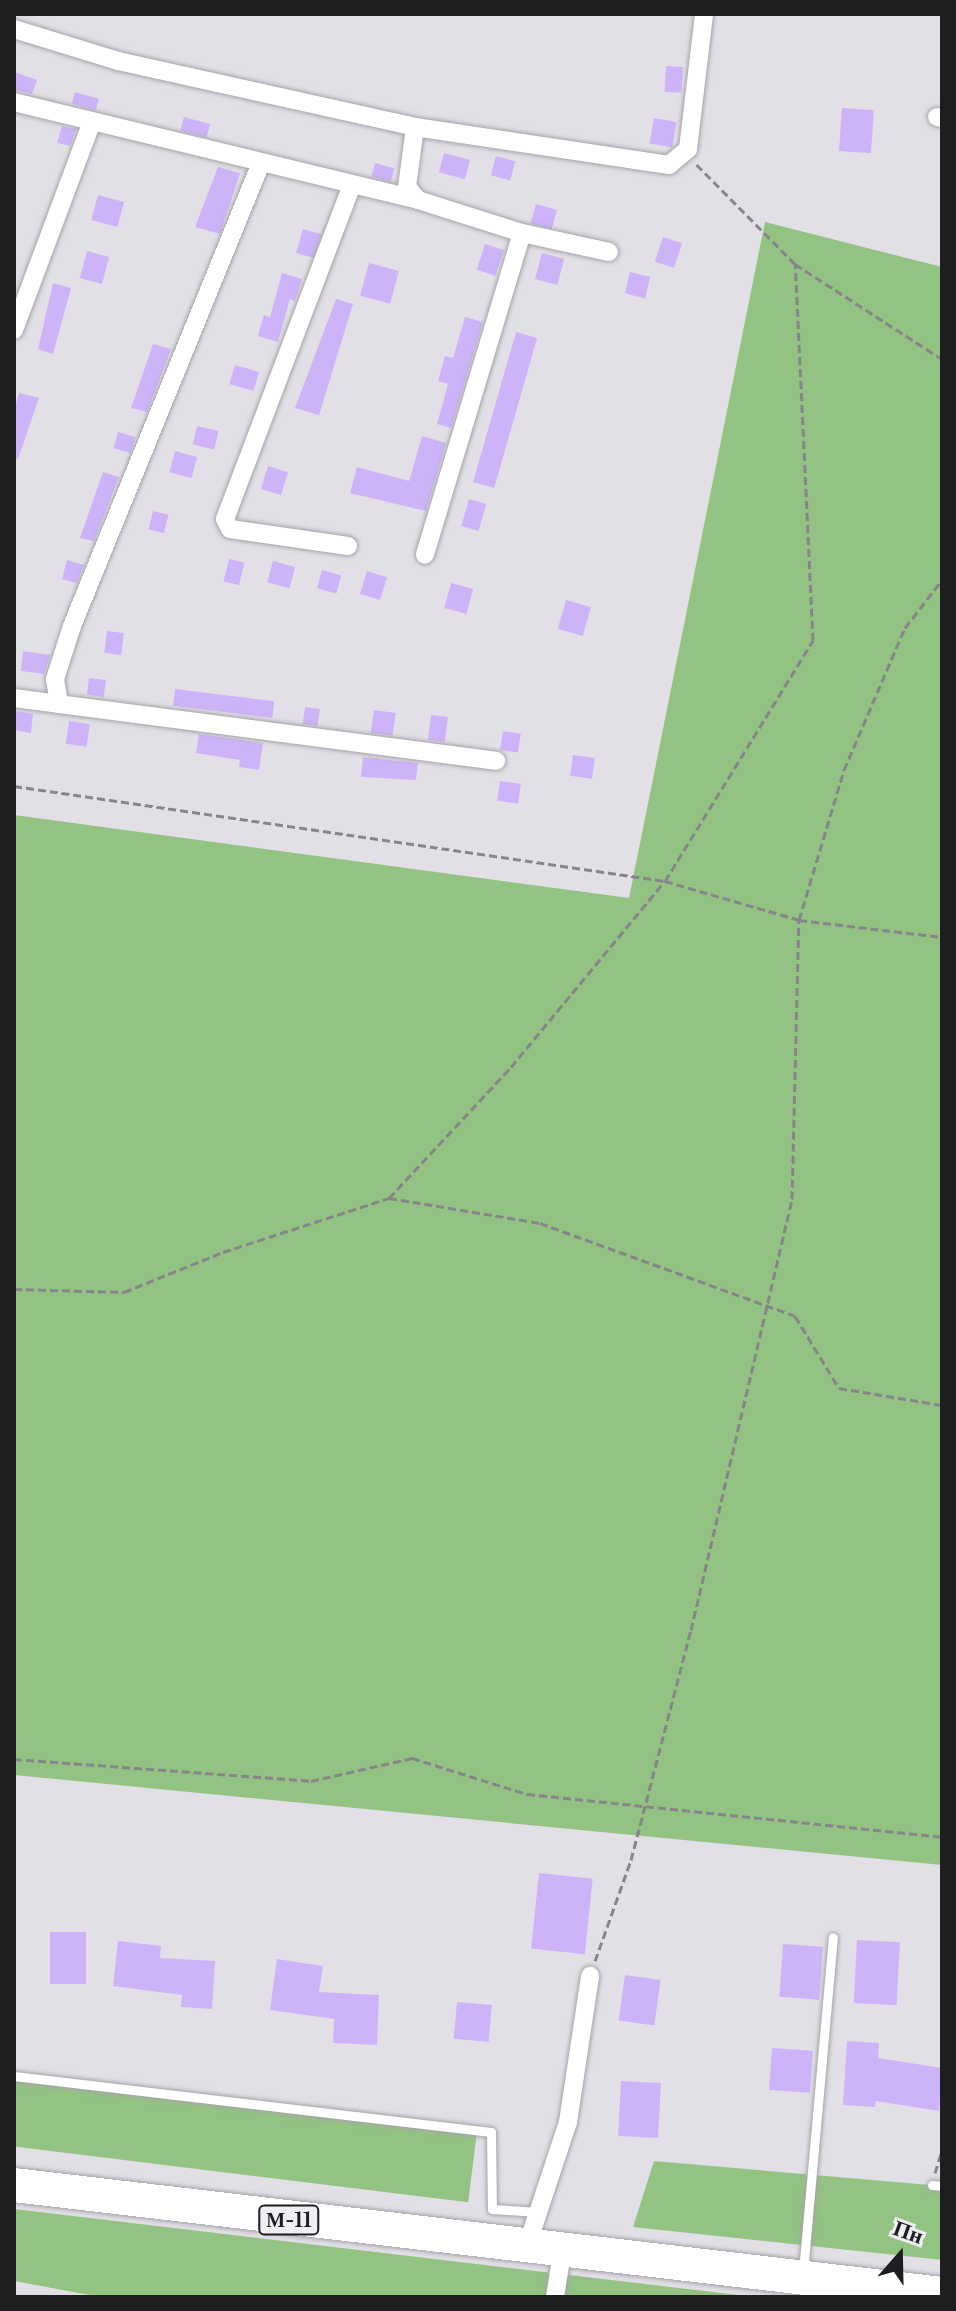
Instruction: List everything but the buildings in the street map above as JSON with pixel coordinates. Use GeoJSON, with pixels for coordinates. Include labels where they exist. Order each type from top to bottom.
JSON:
{"type":"FeatureCollection","features":[{"type":"Feature","properties":{"kind":"highway","name":"М-11"},"geometry":{"type":"LineString","coordinates":[[14,2185],[526,2249],[942,2294]]}},
{"type":"Feature","properties":{"kind":"street"},"geometry":{"type":"LineString","coordinates":[[14,29],[118,61],[415,127],[669,165],[686,154],[704,14]]}},
{"type":"Feature","properties":{"kind":"street"},"geometry":{"type":"LineString","coordinates":[[14,102],[351,188],[418,200],[522,233],[609,252]]}},
{"type":"Feature","properties":{"kind":"street"},"geometry":{"type":"LineString","coordinates":[[14,330],[91,124]]}},
{"type":"Feature","properties":{"kind":"street"},"geometry":{"type":"LineString","coordinates":[[415,127],[407,187],[418,200]]}},
{"type":"Feature","properties":{"kind":"street"},"geometry":{"type":"LineString","coordinates":[[59,704],[55,679],[72,626],[261,164]]}},
{"type":"Feature","properties":{"kind":"street"},"geometry":{"type":"LineString","coordinates":[[348,546],[230,529],[225,519],[351,188]]}},
{"type":"Feature","properties":{"kind":"street"},"geometry":{"type":"LineString","coordinates":[[425,555],[522,233]]}},
{"type":"Feature","properties":{"kind":"street"},"geometry":{"type":"LineString","coordinates":[[14,698],[496,761]]}},
{"type":"Feature","properties":{"kind":"street"},"geometry":{"type":"LineString","coordinates":[[526,2249],[568,2122],[590,1976]]}},
{"type":"Feature","properties":{"kind":"street"},"geometry":{"type":"LineString","coordinates":[[555,2297],[562,2253]]}},
{"type":"Feature","properties":{"kind":"lane"},"geometry":{"type":"LineString","coordinates":[[802,2279],[833,1937]]}},
{"type":"Feature","properties":{"kind":"lane"},"geometry":{"type":"LineString","coordinates":[[14,2076],[491,2132],[492,2209],[539,2212]]}},
{"type":"Feature","properties":{"kind":"path"},"geometry":{"type":"LineString","coordinates":[[686,154],[795,264],[942,359]]}},
{"type":"Feature","properties":{"kind":"path"},"geometry":{"type":"LineString","coordinates":[[389,1198],[511,1067],[665,881],[813,640],[795,264]]}},
{"type":"Feature","properties":{"kind":"path"},"geometry":{"type":"LineString","coordinates":[[590,1976],[645,1809],[771,1307],[792,1199],[799,920],[844,770],[905,628],[942,580]]}},
{"type":"Feature","properties":{"kind":"path"},"geometry":{"type":"LineString","coordinates":[[14,786],[665,881],[799,920],[942,937]]}},
{"type":"Feature","properties":{"kind":"path"},"geometry":{"type":"LineString","coordinates":[[14,1289],[124,1292],[223,1252],[389,1198],[540,1223],[771,1307],[795,1316],[839,1388],[942,1405]]}},
{"type":"Feature","properties":{"kind":"path"},"geometry":{"type":"LineString","coordinates":[[14,1759],[311,1781],[412,1758],[527,1794],[645,1809],[942,1837]]}},
{"type":"Feature","properties":{"kind":"path"},"geometry":{"type":"LineString","coordinates":[[937,2185],[942,2150]]}},
{"type":"Feature","properties":{"kind":"green space"},"geometry":{"type":"Polygon","coordinates":[[[765,222],[942,267],[942,1865],[14,1775],[14,815],[629,898],[765,222]]]}},
{"type":"Feature","properties":{"kind":"green space"},"geometry":{"type":"Polygon","coordinates":[[[14,2078],[477,2135],[468,2202],[14,2147],[14,2078]]]}},
{"type":"Feature","properties":{"kind":"green space"},"geometry":{"type":"Polygon","coordinates":[[[654,2161],[942,2186],[942,2260],[633,2227],[654,2161]]]}},
{"type":"Feature","properties":{"kind":"green space"},"geometry":{"type":"Polygon","coordinates":[[[14,2209],[755,2297],[100,2297],[14,2281],[14,2209]]]}}]}
